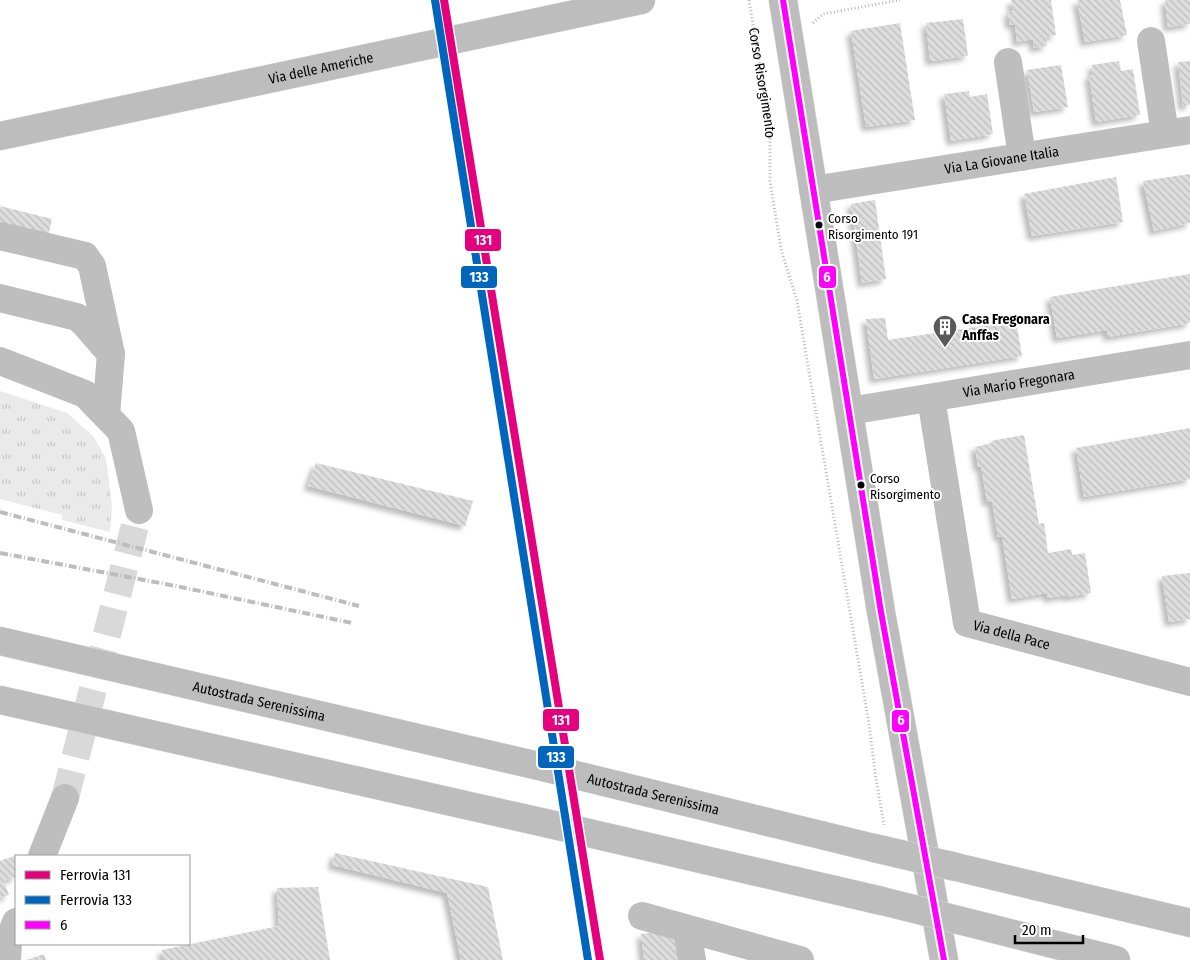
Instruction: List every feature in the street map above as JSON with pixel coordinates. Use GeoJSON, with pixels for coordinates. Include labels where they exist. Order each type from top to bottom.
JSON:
{"type":"FeatureCollection","features":[{"type":"Feature","properties":{"kind":"main road","name":"Via delle Americhe"},"geometry":{"type":"LineString","coordinates":[[0,136],[641,0]]}},
{"type":"Feature","properties":{"kind":"main road"},"geometry":{"type":"LineString","coordinates":[[789,1],[813,190],[882,612],[944,960]]}},
{"type":"Feature","properties":{"kind":"main road","name":"Autostrada Serenissima"},"geometry":{"type":"LineString","coordinates":[[0,641],[586,778],[879,838],[956,866],[1190,923]]}},
{"type":"Feature","properties":{"kind":"main road"},"geometry":{"type":"LineString","coordinates":[[5,702],[554,824],[882,900],[1116,960]]}},
{"type":"Feature","properties":{"kind":"street"},"geometry":{"type":"LineString","coordinates":[[1151,41],[1177,132]]}},
{"type":"Feature","properties":{"kind":"street"},"geometry":{"type":"LineString","coordinates":[[1008,62],[1022,157]]}},
{"type":"Feature","properties":{"kind":"street","name":"Via La Giovane Italia"},"geometry":{"type":"LineString","coordinates":[[813,190],[1177,132]]}},
{"type":"Feature","properties":{"kind":"street"},"geometry":{"type":"LineString","coordinates":[[0,236],[85,256],[92,266],[111,354],[106,415]]}},
{"type":"Feature","properties":{"kind":"street"},"geometry":{"type":"LineString","coordinates":[[0,298],[77,317],[111,354]]}},
{"type":"Feature","properties":{"kind":"street","name":"Via Mario Fregonara"},"geometry":{"type":"LineString","coordinates":[[849,411],[1190,355]]}},
{"type":"Feature","properties":{"kind":"street"},"geometry":{"type":"LineString","coordinates":[[0,361],[85,394],[121,431],[139,510]]}},
{"type":"Feature","properties":{"kind":"street","name":"Via della Pace"},"geometry":{"type":"LineString","coordinates":[[931,398],[967,623],[1190,682]]}},
{"type":"Feature","properties":{"kind":"street"},"geometry":{"type":"LineString","coordinates":[[42,855],[65,798]]}},
{"type":"Feature","properties":{"kind":"street"},"geometry":{"type":"LineString","coordinates":[[642,916],[800,960]]}},
{"type":"Feature","properties":{"kind":"street"},"geometry":{"type":"LineString","coordinates":[[7,960],[8,944],[15,925]]}},
{"type":"Feature","properties":{"kind":"street"},"geometry":{"type":"LineString","coordinates":[[687,929],[692,960]]}},
{"type":"Feature","properties":{"kind":"path","name":"Corso Risorgimento"},"geometry":{"type":"LineString","coordinates":[[749,0],[770,127],[770,181],[781,249],[797,301],[869,724],[876,780],[879,838]]}},
{"type":"Feature","properties":{"kind":"path"},"geometry":{"type":"LineString","coordinates":[[812,24],[823,14],[900,0]]}},
{"type":"Feature","properties":{"kind":"green space"},"geometry":{"type":"Polygon","coordinates":[[[0,391],[67,413],[94,437],[106,459],[112,505],[110,532],[62,520],[62,515],[0,499],[0,391]]]}},
{"type":"Feature","properties":{"kind":"building"},"geometry":{"type":"Polygon","coordinates":[[[1011,0],[1051,0],[1056,35],[1046,37],[1047,46],[1034,48],[1033,39],[1017,42],[1015,24],[1010,25],[1008,12],[1013,11],[1011,0]]]}},
{"type":"Feature","properties":{"kind":"building"},"geometry":{"type":"Polygon","coordinates":[[[1077,0],[1120,0],[1127,35],[1085,42],[1077,0]]]}},
{"type":"Feature","properties":{"kind":"building"},"geometry":{"type":"Polygon","coordinates":[[[1165,0],[1190,0],[1190,24],[1168,27],[1165,0]]]}},
{"type":"Feature","properties":{"kind":"building"},"geometry":{"type":"Polygon","coordinates":[[[963,19],[968,56],[930,61],[926,23],[963,19]]]}},
{"type":"Feature","properties":{"kind":"building"},"geometry":{"type":"Polygon","coordinates":[[[900,23],[915,120],[866,127],[851,31],[900,23]]]}},
{"type":"Feature","properties":{"kind":"building"},"geometry":{"type":"Polygon","coordinates":[[[1119,61],[1121,71],[1133,69],[1140,115],[1096,122],[1089,75],[1093,75],[1092,65],[1119,61]]]}},
{"type":"Feature","properties":{"kind":"building"},"geometry":{"type":"Polygon","coordinates":[[[1190,61],[1190,105],[1183,106],[1178,62],[1190,61]]]}},
{"type":"Feature","properties":{"kind":"building"},"geometry":{"type":"Polygon","coordinates":[[[1061,65],[1068,107],[1034,112],[1027,70],[1061,65]]]}},
{"type":"Feature","properties":{"kind":"building"},"geometry":{"type":"Polygon","coordinates":[[[969,91],[970,97],[987,94],[993,134],[951,141],[944,94],[969,91]]]}},
{"type":"Feature","properties":{"kind":"building"},"geometry":{"type":"Polygon","coordinates":[[[1190,174],[1190,223],[1154,231],[1143,181],[1190,174]]]}},
{"type":"Feature","properties":{"kind":"building"},"geometry":{"type":"Polygon","coordinates":[[[1116,177],[1123,222],[1032,236],[1024,194],[1116,177]]]}},
{"type":"Feature","properties":{"kind":"building"},"geometry":{"type":"Polygon","coordinates":[[[875,200],[886,279],[862,283],[851,204],[875,200]]]}},
{"type":"Feature","properties":{"kind":"building"},"geometry":{"type":"Polygon","coordinates":[[[0,206],[52,219],[48,237],[0,224],[0,206]]]}},
{"type":"Feature","properties":{"kind":"building"},"geometry":{"type":"Polygon","coordinates":[[[1190,274],[1190,323],[1108,337],[1107,330],[1057,338],[1050,297],[1190,274]]]}},
{"type":"Feature","properties":{"kind":"building","name":"Casa Fregonara Anffas"},"geometry":{"type":"Polygon","coordinates":[[[885,318],[888,340],[1016,321],[1022,356],[874,379],[866,319],[885,318]]]}},
{"type":"Feature","properties":{"kind":"building"},"geometry":{"type":"Polygon","coordinates":[[[1190,428],[1190,479],[1084,497],[1076,448],[1190,428]]]}},
{"type":"Feature","properties":{"kind":"building"},"geometry":{"type":"Polygon","coordinates":[[[1024,435],[1039,524],[1044,523],[1048,553],[1071,549],[1072,555],[1085,553],[1091,593],[1048,598],[1047,593],[1012,599],[1002,536],[998,537],[992,501],[987,502],[981,466],[978,467],[975,447],[992,443],[991,441],[1024,435]]]}},
{"type":"Feature","properties":{"kind":"building"},"geometry":{"type":"Polygon","coordinates":[[[316,463],[473,501],[465,526],[308,486],[316,463]]]}},
{"type":"Feature","properties":{"kind":"building"},"geometry":{"type":"Polygon","coordinates":[[[1190,573],[1190,619],[1169,622],[1162,576],[1190,573]]]}},
{"type":"Feature","properties":{"kind":"building"},"geometry":{"type":"Polygon","coordinates":[[[335,853],[488,887],[503,960],[461,960],[447,893],[332,865],[335,853]]]}},
{"type":"Feature","properties":{"kind":"building"},"geometry":{"type":"Polygon","coordinates":[[[15,856],[15,877],[4,881],[9,895],[0,898],[0,861],[15,856]]]}},
{"type":"Feature","properties":{"kind":"building"},"geometry":{"type":"Polygon","coordinates":[[[318,887],[330,960],[164,960],[162,950],[279,926],[277,888],[318,887]]]}},
{"type":"Feature","properties":{"kind":"building"},"geometry":{"type":"Polygon","coordinates":[[[677,930],[681,960],[644,960],[641,934],[677,930]]]}},
{"type":"Feature","properties":{"kind":"building"},"geometry":{"type":"Polygon","coordinates":[[[44,954],[46,960],[27,960],[44,954]]]}},
{"type":"Feature","properties":{"kind":"tunnel"},"geometry":{"type":"LineString","coordinates":[[65,798],[139,510]]}},
{"type":"Feature","properties":{"kind":"railway"},"geometry":{"type":"LineString","coordinates":[[0,512],[359,606]]}},
{"type":"Feature","properties":{"kind":"railway"},"geometry":{"type":"LineString","coordinates":[[0,553],[176,586],[352,623]]}},
{"type":"Feature","properties":{"kind":"rail line","name":"133"},"geometry":{"type":"LineString","coordinates":[[435,0],[588,960]]}},
{"type":"Feature","properties":{"kind":"rail line","name":"131"},"geometry":{"type":"LineString","coordinates":[[444,0],[600,960]]}},
{"type":"Feature","properties":{"kind":"transit line","name":"6"},"geometry":{"type":"LineString","coordinates":[[783,0],[881,612],[944,960]]}},
{"type":"Feature","properties":{"kind":"place","name":"Corso Risorgimento 191"},"geometry":{"type":"Point","coordinates":[819,225]}},
{"type":"Feature","properties":{"kind":"place","name":"Casa Fregonara Anffas"},"geometry":{"type":"Point","coordinates":[945,348]}},
{"type":"Feature","properties":{"kind":"place","name":"Corso Risorgimento"},"geometry":{"type":"Point","coordinates":[861,485]}}]}
